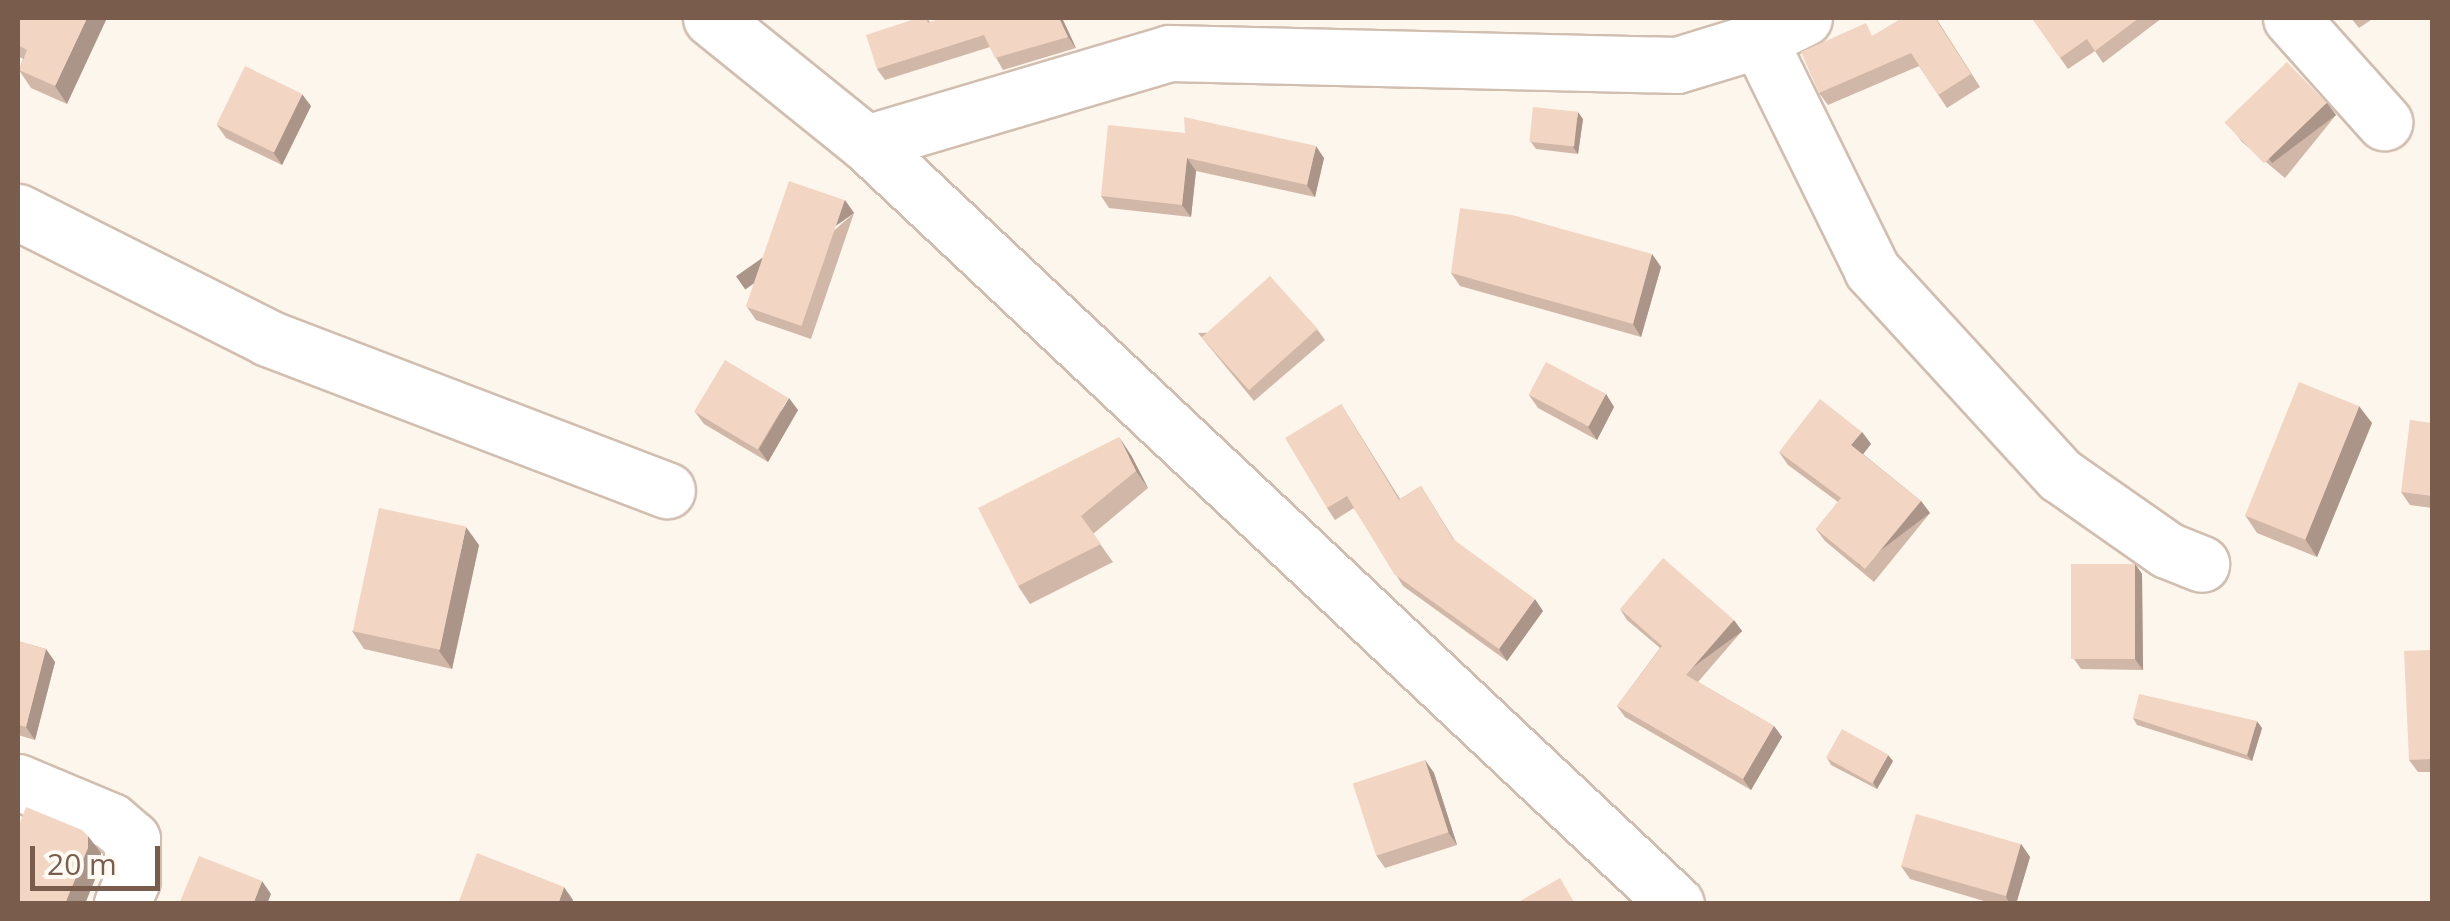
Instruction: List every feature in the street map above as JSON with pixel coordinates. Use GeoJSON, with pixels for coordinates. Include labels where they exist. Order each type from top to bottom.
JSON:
{"type":"FeatureCollection","features":[{"type":"Feature","properties":{"kind":"street"},"geometry":{"type":"LineString","coordinates":[[710,18],[866,143],[1676,904]]}},
{"type":"Feature","properties":{"kind":"street"},"geometry":{"type":"LineString","coordinates":[[2292,18],[2384,122]]}},
{"type":"Feature","properties":{"kind":"street"},"geometry":{"type":"LineString","coordinates":[[866,143],[1161,35],[1677,65],[1782,29],[1872,270],[2060,475],[2167,550],[2201,564]]}},
{"type":"Feature","properties":{"kind":"street"},"geometry":{"type":"LineString","coordinates":[[18,212],[268,338],[667,490]]}},
{"type":"Feature","properties":{"kind":"street"},"geometry":{"type":"LineString","coordinates":[[18,782],[111,822],[132,839],[132,880],[122,904]]}},
{"type":"Feature","properties":{"kind":"building"},"geometry":{"type":"Polygon","coordinates":[[[18,18],[87,18],[55,86],[19,70],[27,50],[18,45],[18,18]]]}},
{"type":"Feature","properties":{"kind":"building"},"geometry":{"type":"Polygon","coordinates":[[[926,18],[928,23],[941,18],[1059,18],[1068,37],[995,58],[984,35],[877,69],[866,35],[926,18]]]}},
{"type":"Feature","properties":{"kind":"building"},"geometry":{"type":"Polygon","coordinates":[[[1902,18],[1935,18],[1971,74],[1938,95],[1911,53],[1819,93],[1801,52],[1866,23],[1872,36],[1902,18]]]}},
{"type":"Feature","properties":{"kind":"building"},"geometry":{"type":"Polygon","coordinates":[[[2032,18],[2139,18],[2095,51],[2087,39],[2060,58],[2032,18]]]}},
{"type":"Feature","properties":{"kind":"building"},"geometry":{"type":"Polygon","coordinates":[[[2287,62],[2327,103],[2264,163],[2224,122],[2287,62]]]}},
{"type":"Feature","properties":{"kind":"building"},"geometry":{"type":"Polygon","coordinates":[[[245,66],[303,94],[274,152],[217,124],[245,66]]]}},
{"type":"Feature","properties":{"kind":"building"},"geometry":{"type":"Polygon","coordinates":[[[1533,107],[1578,112],[1574,147],[1529,142],[1533,107]]]}},
{"type":"Feature","properties":{"kind":"building"},"geometry":{"type":"Polygon","coordinates":[[[1184,117],[1316,146],[1307,185],[1187,158],[1182,205],[1101,196],[1108,125],[1185,133],[1184,117]]]}},
{"type":"Feature","properties":{"kind":"building"},"geometry":{"type":"Polygon","coordinates":[[[789,181],[845,200],[801,326],[746,307],[789,181]]]}},
{"type":"Feature","properties":{"kind":"building"},"geometry":{"type":"Polygon","coordinates":[[[1460,208],[1512,215],[1652,254],[1633,324],[1451,273],[1460,208]]]}},
{"type":"Feature","properties":{"kind":"building"},"geometry":{"type":"Polygon","coordinates":[[[1270,276],[1318,329],[1249,390],[1202,338],[1270,276]]]}},
{"type":"Feature","properties":{"kind":"building"},"geometry":{"type":"Polygon","coordinates":[[[725,360],[788,398],[758,450],[694,411],[725,360]]]}},
{"type":"Feature","properties":{"kind":"building"},"geometry":{"type":"Polygon","coordinates":[[[1546,362],[1606,394],[1589,427],[1529,395],[1546,362]]]}},
{"type":"Feature","properties":{"kind":"building"},"geometry":{"type":"Polygon","coordinates":[[[2299,382],[2359,406],[2305,540],[2245,516],[2299,382]]]}},
{"type":"Feature","properties":{"kind":"building"},"geometry":{"type":"Polygon","coordinates":[[[1820,399],[1862,432],[1851,445],[1921,501],[1865,569],[1816,529],[1841,498],[1779,452],[1820,399]]]}},
{"type":"Feature","properties":{"kind":"building"},"geometry":{"type":"Polygon","coordinates":[[[1341,404],[1399,500],[1421,486],[1453,539],[1535,599],[1499,649],[1394,574],[1347,496],[1327,508],[1285,438],[1341,404]]]}},
{"type":"Feature","properties":{"kind":"building"},"geometry":{"type":"Polygon","coordinates":[[[2410,420],[2432,423],[2432,496],[2401,492],[2410,420]]]}},
{"type":"Feature","properties":{"kind":"building"},"geometry":{"type":"Polygon","coordinates":[[[1119,437],[1136,471],[1081,516],[1101,544],[1018,586],[978,508],[1119,437]]]}},
{"type":"Feature","properties":{"kind":"building"},"geometry":{"type":"Polygon","coordinates":[[[379,508],[466,527],[440,650],[353,631],[379,508]]]}},
{"type":"Feature","properties":{"kind":"building"},"geometry":{"type":"Polygon","coordinates":[[[1663,558],[1734,620],[1686,675],[1774,726],[1743,779],[1617,706],[1662,646],[1620,609],[1663,558]]]}},
{"type":"Feature","properties":{"kind":"building"},"geometry":{"type":"Polygon","coordinates":[[[2071,564],[2135,564],[2135,659],[2071,659],[2071,564]]]}},
{"type":"Feature","properties":{"kind":"building"},"geometry":{"type":"Polygon","coordinates":[[[18,641],[46,649],[26,727],[18,725],[18,641]]]}},
{"type":"Feature","properties":{"kind":"building"},"geometry":{"type":"Polygon","coordinates":[[[2432,650],[2432,759],[2409,760],[2404,651],[2432,650]]]}},
{"type":"Feature","properties":{"kind":"building"},"geometry":{"type":"Polygon","coordinates":[[[2139,694],[2257,721],[2247,755],[2133,718],[2139,694]]]}},
{"type":"Feature","properties":{"kind":"building"},"geometry":{"type":"Polygon","coordinates":[[[1842,729],[1888,755],[1872,784],[1826,758],[1842,729]]]}},
{"type":"Feature","properties":{"kind":"building"},"geometry":{"type":"Polygon","coordinates":[[[1425,760],[1448,832],[1376,856],[1353,783],[1425,760]]]}},
{"type":"Feature","properties":{"kind":"building"},"geometry":{"type":"Polygon","coordinates":[[[26,807],[88,836],[88,848],[65,904],[18,904],[18,828],[26,807]]]}},
{"type":"Feature","properties":{"kind":"building"},"geometry":{"type":"Polygon","coordinates":[[[1916,814],[2021,844],[2006,896],[1901,866],[1916,814]]]}},
{"type":"Feature","properties":{"kind":"building"},"geometry":{"type":"Polygon","coordinates":[[[477,853],[564,887],[558,904],[458,904],[477,853]]]}},
{"type":"Feature","properties":{"kind":"building"},"geometry":{"type":"Polygon","coordinates":[[[199,856],[262,881],[253,904],[179,904],[199,856]]]}},
{"type":"Feature","properties":{"kind":"building"},"geometry":{"type":"Polygon","coordinates":[[[1560,878],[1575,904],[1515,904],[1560,878]]]}}]}
